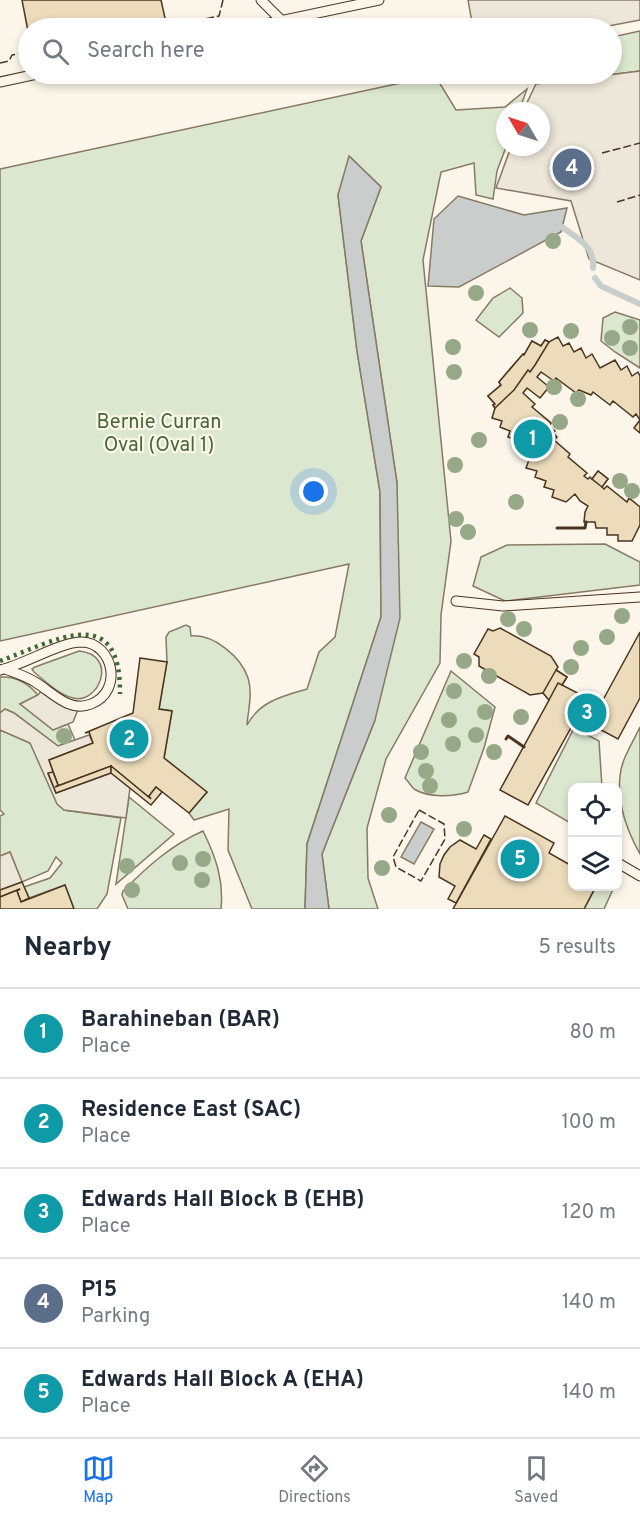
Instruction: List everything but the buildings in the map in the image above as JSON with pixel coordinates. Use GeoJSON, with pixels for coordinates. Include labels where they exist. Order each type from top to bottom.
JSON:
{"type":"FeatureCollection","features":[{"type":"Feature","properties":{"kind":"lane"},"geometry":{"type":"LineString","coordinates":[[261,0],[279,18]]}},
{"type":"Feature","properties":{"kind":"lane"},"geometry":{"type":"LineString","coordinates":[[296,18],[379,0]]}},
{"type":"Feature","properties":{"kind":"lane"},"geometry":{"type":"LineString","coordinates":[[0,82],[18,78]]}},
{"type":"Feature","properties":{"kind":"lane"},"geometry":{"type":"LineString","coordinates":[[456,601],[503,606],[640,597]]}},
{"type":"Feature","properties":{"kind":"lane"},"geometry":{"type":"LineString","coordinates":[[83,642],[105,654],[112,680],[110,689],[98,702],[79,707],[61,700],[35,682],[3,670],[83,642]]}},
{"type":"Feature","properties":{"kind":"lane"},"geometry":{"type":"LineString","coordinates":[[622,865],[640,876]]}},
{"type":"Feature","properties":{"kind":"green space"},"geometry":{"type":"Polygon","coordinates":[[[640,31],[640,71],[622,73],[622,35],[640,31]]]}},
{"type":"Feature","properties":{"kind":"green space","name":"Bernie Curran Oval (Oval 1)"},"geometry":{"type":"Polygon","coordinates":[[[396,84],[440,84],[456,110],[496,108],[496,156],[503,156],[497,171],[493,199],[476,195],[474,163],[441,172],[423,260],[451,541],[441,615],[440,663],[386,759],[367,828],[368,878],[378,909],[329,909],[322,854],[375,720],[397,483],[361,241],[381,187],[350,157],[338,195],[357,351],[380,492],[381,617],[307,844],[305,909],[252,909],[228,850],[229,809],[194,820],[189,813],[207,792],[164,758],[172,711],[159,709],[167,662],[166,637],[169,632],[186,625],[190,627],[191,636],[209,639],[226,648],[233,655],[248,678],[250,696],[247,725],[258,710],[265,705],[307,689],[319,652],[335,637],[349,564],[0,641],[0,169],[396,84]]]}},
{"type":"Feature","properties":{"kind":"green space"},"geometry":{"type":"Polygon","coordinates":[[[527,89],[522,102],[511,102],[527,89]]]}},
{"type":"Feature","properties":{"kind":"green space"},"geometry":{"type":"Polygon","coordinates":[[[510,288],[522,298],[523,313],[499,337],[476,320],[493,298],[510,288]]]}},
{"type":"Feature","properties":{"kind":"green space"},"geometry":{"type":"Polygon","coordinates":[[[615,312],[640,320],[640,368],[601,341],[603,318],[615,312]]]}},
{"type":"Feature","properties":{"kind":"green space"},"geometry":{"type":"Polygon","coordinates":[[[605,544],[640,562],[640,585],[505,601],[473,586],[481,557],[507,545],[605,544]]]}},
{"type":"Feature","properties":{"kind":"green space"},"geometry":{"type":"Polygon","coordinates":[[[79,651],[91,654],[99,661],[102,669],[97,687],[91,694],[82,698],[73,698],[63,694],[32,669],[35,667],[79,651]]]}},
{"type":"Feature","properties":{"kind":"green space"},"geometry":{"type":"Polygon","coordinates":[[[451,671],[495,707],[484,748],[468,792],[448,796],[433,795],[414,789],[405,778],[451,671]]]}},
{"type":"Feature","properties":{"kind":"green space"},"geometry":{"type":"Polygon","coordinates":[[[0,677],[16,679],[30,687],[38,695],[20,704],[53,730],[68,724],[75,740],[58,746],[14,713],[5,709],[0,713],[0,677]]]}},
{"type":"Feature","properties":{"kind":"green space"},"geometry":{"type":"Polygon","coordinates":[[[640,727],[640,854],[631,836],[622,807],[620,776],[628,751],[640,727]]]}},
{"type":"Feature","properties":{"kind":"green space"},"geometry":{"type":"Polygon","coordinates":[[[574,728],[599,741],[602,783],[568,783],[568,822],[536,803],[574,728]]]}},
{"type":"Feature","properties":{"kind":"green space"},"geometry":{"type":"Polygon","coordinates":[[[0,730],[30,743],[64,810],[121,818],[107,894],[97,909],[74,909],[65,885],[29,898],[24,887],[50,878],[62,863],[56,857],[48,871],[22,882],[10,852],[0,856],[0,816],[4,814],[0,810],[0,730]]]}},
{"type":"Feature","properties":{"kind":"green space"},"geometry":{"type":"Polygon","coordinates":[[[129,797],[174,834],[116,884],[129,797]]]}},
{"type":"Feature","properties":{"kind":"green space"},"geometry":{"type":"Polygon","coordinates":[[[203,831],[218,869],[221,909],[128,909],[122,895],[123,891],[160,857],[203,831]]]}},
{"type":"Feature","properties":{"kind":"green space"},"geometry":{"type":"Polygon","coordinates":[[[594,891],[612,891],[604,909],[584,909],[594,891]]]}},
{"type":"Feature","properties":{"kind":"shaded area"},"geometry":{"type":"Polygon","coordinates":[[[468,0],[640,0],[640,20],[622,23],[622,18],[471,18],[468,0]]]}},
{"type":"Feature","properties":{"kind":"shaded area"},"geometry":{"type":"Polygon","coordinates":[[[640,71],[640,280],[589,259],[571,201],[496,188],[508,156],[550,156],[550,102],[527,102],[536,84],[622,84],[622,73],[640,71]]]}},
{"type":"Feature","properties":{"kind":"shaded area"},"geometry":{"type":"Polygon","coordinates":[[[349,156],[381,187],[361,241],[397,483],[400,618],[375,720],[322,854],[329,909],[305,909],[307,844],[381,617],[380,492],[357,351],[338,195],[349,156]]]}},
{"type":"Feature","properties":{"kind":"shaded area"},"geometry":{"type":"Polygon","coordinates":[[[458,196],[524,215],[567,208],[561,232],[459,287],[428,286],[434,219],[458,196]]]}},
{"type":"Feature","properties":{"kind":"shaded area"},"geometry":{"type":"Polygon","coordinates":[[[44,688],[79,707],[73,722],[53,730],[20,704],[38,695],[44,688]]]}},
{"type":"Feature","properties":{"kind":"shaded area"},"geometry":{"type":"Polygon","coordinates":[[[5,709],[14,713],[58,746],[89,735],[93,743],[49,760],[53,772],[48,774],[56,793],[111,773],[130,788],[126,818],[64,810],[57,804],[30,743],[0,730],[0,713],[5,709]]]}},
{"type":"Feature","properties":{"kind":"shaded area"},"geometry":{"type":"Polygon","coordinates":[[[421,822],[434,829],[414,864],[401,857],[421,822]]]}},
{"type":"Feature","properties":{"kind":"shaded area"},"geometry":{"type":"Polygon","coordinates":[[[10,852],[22,882],[0,890],[0,856],[10,852]]]}},
{"type":"Feature","properties":{"kind":"waterway"},"geometry":{"type":"LineString","coordinates":[[562,227],[579,239],[588,249],[593,260],[593,268]]}},
{"type":"Feature","properties":{"kind":"waterway"},"geometry":{"type":"LineString","coordinates":[[595,278],[601,286],[640,304]]}},
{"type":"Feature","properties":{"kind":"hedge"},"geometry":{"type":"LineString","coordinates":[[0,661],[62,638],[81,635],[97,637],[109,646],[117,665],[120,694]]}},
{"type":"Feature","properties":{"kind":"fence"},"geometry":{"type":"LineString","coordinates":[[210,18],[219,16],[223,0]]}},
{"type":"Feature","properties":{"kind":"fence"},"geometry":{"type":"LineString","coordinates":[[0,63],[9,61],[12,55],[18,54]]}},
{"type":"Feature","properties":{"kind":"fence"},"geometry":{"type":"LineString","coordinates":[[602,153],[640,143]]}},
{"type":"Feature","properties":{"kind":"fence"},"geometry":{"type":"LineString","coordinates":[[617,202],[640,195]]}},
{"type":"Feature","properties":{"kind":"fence"},"geometry":{"type":"LineString","coordinates":[[419,810],[444,824],[445,839],[421,881],[396,867],[393,857],[419,810]]}},
{"type":"Feature","properties":{"kind":"wall"},"geometry":{"type":"LineString","coordinates":[[557,528],[585,528],[586,522]]}},
{"type":"Feature","properties":{"kind":"wall"},"geometry":{"type":"LineString","coordinates":[[506,739],[508,736],[524,747]]}},
{"type":"Feature","properties":{"kind":"place","name":"P15"},"geometry":{"type":"Point","coordinates":[572,168]}},
{"type":"Feature","properties":{"kind":"place","name":"Barahineban (BAR)"},"geometry":{"type":"Point","coordinates":[533,439]}},
{"type":"Feature","properties":{"kind":"place","name":"Edwards Hall Block B (EHB)"},"geometry":{"type":"Point","coordinates":[587,713]}},
{"type":"Feature","properties":{"kind":"place","name":"Residence East (SAC)"},"geometry":{"type":"Point","coordinates":[129,739]}},
{"type":"Feature","properties":{"kind":"place","name":"Edwards Hall Block A (EHA)"},"geometry":{"type":"Point","coordinates":[520,859]}}]}
